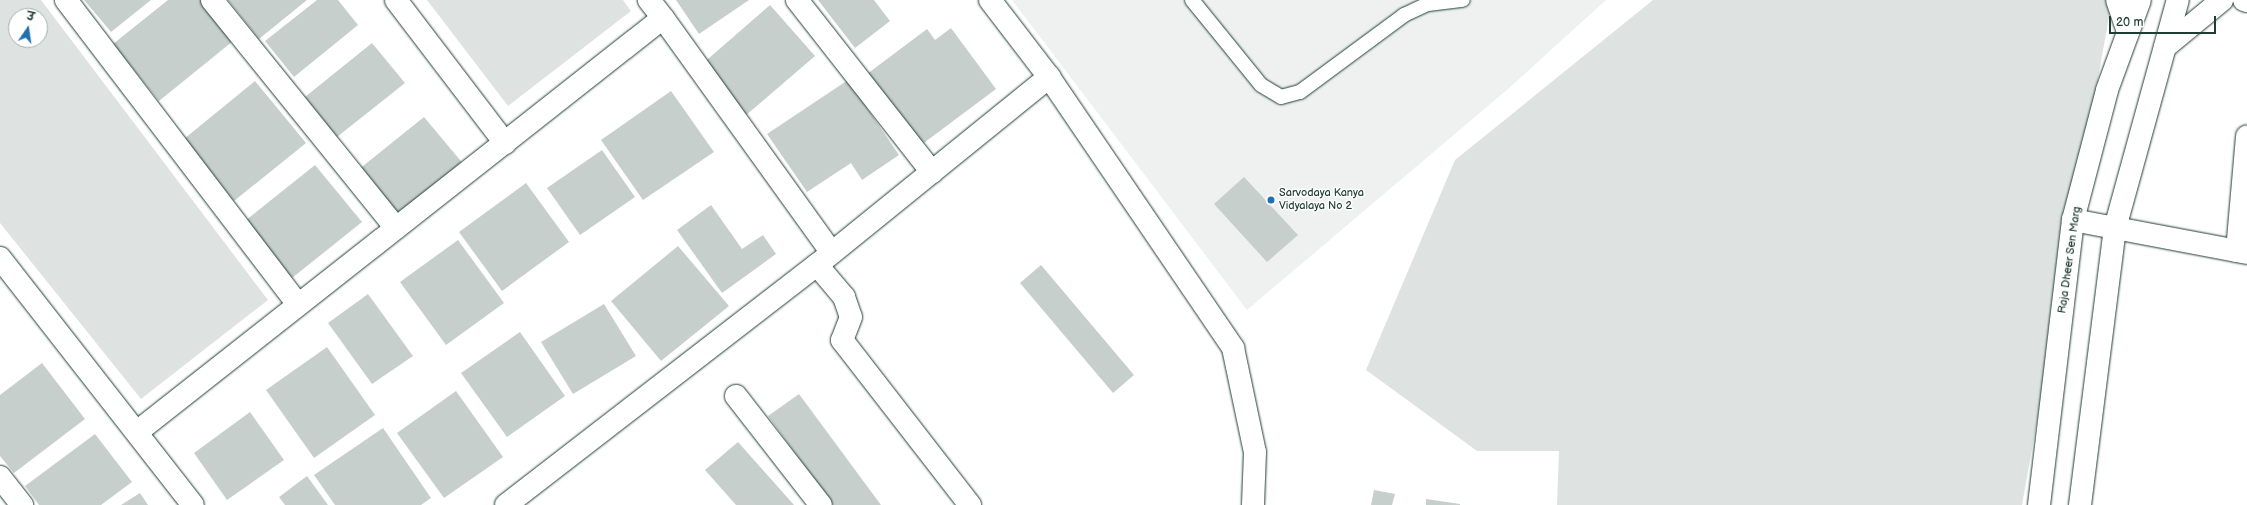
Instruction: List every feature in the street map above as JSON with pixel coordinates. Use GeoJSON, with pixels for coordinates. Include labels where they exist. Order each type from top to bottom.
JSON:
{"type":"FeatureCollection","features":[{"type":"Feature","properties":{"kind":"street"},"geometry":{"type":"LineString","coordinates":[[66,0],[298,305]]}},
{"type":"Feature","properties":{"kind":"street"},"geometry":{"type":"LineString","coordinates":[[212,0],[396,228]]}},
{"type":"Feature","properties":{"kind":"street"},"geometry":{"type":"LineString","coordinates":[[396,0],[505,143]]}},
{"type":"Feature","properties":{"kind":"street"},"geometry":{"type":"LineString","coordinates":[[649,0],[663,18],[824,259],[844,297],[851,317],[842,340],[970,505]]}},
{"type":"Feature","properties":{"kind":"street"},"geometry":{"type":"LineString","coordinates":[[797,0],[932,172]]}},
{"type":"Feature","properties":{"kind":"street"},"geometry":{"type":"LineString","coordinates":[[990,0],[1049,77],[1233,348],[1256,452],[1253,505]]}},
{"type":"Feature","properties":{"kind":"street"},"geometry":{"type":"LineString","coordinates":[[2117,0],[2128,32]]}},
{"type":"Feature","properties":{"kind":"street","name":"Raja Dheer Sen Marg"},"geometry":{"type":"LineString","coordinates":[[2039,505],[2073,220],[2107,90],[2140,0]]}},
{"type":"Feature","properties":{"kind":"street"},"geometry":{"type":"LineString","coordinates":[[2080,505],[2115,228],[2178,0]]}},
{"type":"Feature","properties":{"kind":"street"},"geometry":{"type":"LineString","coordinates":[[2165,47],[2222,0]]}},
{"type":"Feature","properties":{"kind":"street"},"geometry":{"type":"LineString","coordinates":[[137,432],[663,18]]}},
{"type":"Feature","properties":{"kind":"street"},"geometry":{"type":"LineString","coordinates":[[506,505],[824,259],[1049,77]]}},
{"type":"Feature","properties":{"kind":"street"},"geometry":{"type":"LineString","coordinates":[[2073,220],[2242,252],[2247,136]]}},
{"type":"Feature","properties":{"kind":"street"},"geometry":{"type":"LineString","coordinates":[[0,258],[137,432],[192,505]]}},
{"type":"Feature","properties":{"kind":"street"},"geometry":{"type":"LineString","coordinates":[[736,396],[821,505]]}},
{"type":"Feature","properties":{"kind":"street"},"geometry":{"type":"LineString","coordinates":[[0,477],[22,505]]}},
{"type":"Feature","properties":{"kind":"lane"},"geometry":{"type":"LineString","coordinates":[[1192,0],[1261,85],[1281,97],[1300,92],[1404,15],[1428,4],[1463,0]]}},
{"type":"Feature","properties":{"kind":"shaded area"},"geometry":{"type":"Polygon","coordinates":[[[0,0],[41,0],[47,8],[8,8],[8,48],[48,48],[48,9],[268,300],[141,399],[0,223],[0,0]]]}},
{"type":"Feature","properties":{"kind":"shaded area"},"geometry":{"type":"Polygon","coordinates":[[[427,0],[623,0],[631,11],[508,106],[427,0]]]}},
{"type":"Feature","properties":{"kind":"shaded area","name":"Sarvodaya Kanya Vidyalaya No 2"},"geometry":{"type":"Polygon","coordinates":[[[1012,0],[1606,0],[1508,89],[1247,310],[1012,0]]]}},
{"type":"Feature","properties":{"kind":"shaded area"},"geometry":{"type":"Polygon","coordinates":[[[1653,0],[2112,0],[2022,505],[1557,505],[1559,451],[1477,451],[1366,370],[1455,160],[1653,0]]]}},
{"type":"Feature","properties":{"kind":"building"},"geometry":{"type":"Polygon","coordinates":[[[84,0],[151,0],[111,32],[84,0]]]}},
{"type":"Feature","properties":{"kind":"building"},"geometry":{"type":"Polygon","coordinates":[[[168,0],[208,0],[238,37],[159,101],[113,44],[168,0]]]}},
{"type":"Feature","properties":{"kind":"building"},"geometry":{"type":"Polygon","coordinates":[[[228,0],[307,0],[259,39],[228,0]]]}},
{"type":"Feature","properties":{"kind":"building"},"geometry":{"type":"Polygon","coordinates":[[[317,0],[338,0],[358,25],[294,77],[265,41],[317,0]]]}},
{"type":"Feature","properties":{"kind":"building"},"geometry":{"type":"Polygon","coordinates":[[[676,0],[749,0],[699,34],[676,0]]]}},
{"type":"Feature","properties":{"kind":"building"},"geometry":{"type":"Polygon","coordinates":[[[818,0],[874,0],[890,21],[855,48],[818,0]]]}},
{"type":"Feature","properties":{"kind":"building"},"geometry":{"type":"Polygon","coordinates":[[[770,5],[815,56],[745,116],[701,65],[770,5]]]}},
{"type":"Feature","properties":{"kind":"building"},"geometry":{"type":"Polygon","coordinates":[[[951,28],[996,89],[921,145],[867,74],[927,29],[935,40],[951,28]]]}},
{"type":"Feature","properties":{"kind":"building"},"geometry":{"type":"Polygon","coordinates":[[[372,43],[405,83],[337,137],[305,97],[372,43]]]}},
{"type":"Feature","properties":{"kind":"building"},"geometry":{"type":"Polygon","coordinates":[[[848,80],[899,155],[862,180],[851,163],[807,192],[767,134],[848,80]]]}},
{"type":"Feature","properties":{"kind":"building"},"geometry":{"type":"Polygon","coordinates":[[[255,81],[306,143],[234,201],[184,139],[255,81]]]}},
{"type":"Feature","properties":{"kind":"building"},"geometry":{"type":"Polygon","coordinates":[[[671,91],[714,152],[643,200],[601,140],[671,91]]]}},
{"type":"Feature","properties":{"kind":"building"},"geometry":{"type":"Polygon","coordinates":[[[424,117],[465,166],[398,220],[358,170],[424,117]]]}},
{"type":"Feature","properties":{"kind":"building"},"geometry":{"type":"Polygon","coordinates":[[[602,150],[635,197],[580,235],[547,188],[602,150]]]}},
{"type":"Feature","properties":{"kind":"building"},"geometry":{"type":"Polygon","coordinates":[[[315,165],[362,222],[292,278],[245,221],[315,165]]]}},
{"type":"Feature","properties":{"kind":"building"},"geometry":{"type":"Polygon","coordinates":[[[1244,177],[1298,235],[1267,262],[1214,204],[1244,177]]]}},
{"type":"Feature","properties":{"kind":"building"},"geometry":{"type":"Polygon","coordinates":[[[526,183],[569,242],[502,291],[459,232],[526,183]]]}},
{"type":"Feature","properties":{"kind":"building"},"geometry":{"type":"Polygon","coordinates":[[[711,205],[742,249],[763,235],[776,254],[722,293],[677,230],[711,205]]]}},
{"type":"Feature","properties":{"kind":"building"},"geometry":{"type":"Polygon","coordinates":[[[458,240],[504,303],[446,345],[400,282],[458,240]]]}},
{"type":"Feature","properties":{"kind":"building"},"geometry":{"type":"Polygon","coordinates":[[[678,246],[729,306],[661,361],[611,301],[678,246]]]}},
{"type":"Feature","properties":{"kind":"building"},"geometry":{"type":"Polygon","coordinates":[[[1041,265],[1134,375],[1113,393],[1020,283],[1041,265]]]}},
{"type":"Feature","properties":{"kind":"building"},"geometry":{"type":"Polygon","coordinates":[[[368,294],[413,356],[372,384],[328,323],[368,294]]]}},
{"type":"Feature","properties":{"kind":"building"},"geometry":{"type":"Polygon","coordinates":[[[604,304],[636,356],[573,394],[541,342],[604,304]]]}},
{"type":"Feature","properties":{"kind":"building"},"geometry":{"type":"Polygon","coordinates":[[[520,332],[565,396],[507,437],[461,373],[520,332]]]}},
{"type":"Feature","properties":{"kind":"building"},"geometry":{"type":"Polygon","coordinates":[[[327,347],[375,415],[314,458],[266,390],[327,347]]]}},
{"type":"Feature","properties":{"kind":"building"},"geometry":{"type":"Polygon","coordinates":[[[42,363],[85,419],[14,473],[0,456],[0,395],[42,363]]]}},
{"type":"Feature","properties":{"kind":"building"},"geometry":{"type":"Polygon","coordinates":[[[456,391],[503,457],[444,498],[397,433],[456,391]]]}},
{"type":"Feature","properties":{"kind":"building"},"geometry":{"type":"Polygon","coordinates":[[[799,394],[881,505],[833,505],[768,416],[799,394]]]}},
{"type":"Feature","properties":{"kind":"building"},"geometry":{"type":"Polygon","coordinates":[[[250,412],[284,460],[227,500],[194,453],[250,412]]]}},
{"type":"Feature","properties":{"kind":"building"},"geometry":{"type":"Polygon","coordinates":[[[383,428],[431,498],[421,505],[335,505],[314,475],[383,428]]]}},
{"type":"Feature","properties":{"kind":"building"},"geometry":{"type":"Polygon","coordinates":[[[95,434],[132,482],[101,505],[39,505],[25,486],[95,434]]]}},
{"type":"Feature","properties":{"kind":"building"},"geometry":{"type":"Polygon","coordinates":[[[738,442],[794,505],[736,505],[705,470],[738,442]]]}},
{"type":"Feature","properties":{"kind":"building"},"geometry":{"type":"Polygon","coordinates":[[[307,476],[328,505],[285,505],[279,497],[307,476]]]}},
{"type":"Feature","properties":{"kind":"building"},"geometry":{"type":"Polygon","coordinates":[[[1374,490],[1395,494],[1392,505],[1371,505],[1374,490]]]}},
{"type":"Feature","properties":{"kind":"building"},"geometry":{"type":"Polygon","coordinates":[[[140,493],[148,505],[121,505],[140,493]]]}},
{"type":"Feature","properties":{"kind":"building"},"geometry":{"type":"Polygon","coordinates":[[[1426,499],[1460,504],[1460,505],[1426,505],[1426,499]]]}},
{"type":"Feature","properties":{"kind":"place","name":"Sarvodaya Kanya Vidyalaya No 2"},"geometry":{"type":"Point","coordinates":[1271,200]}}]}
